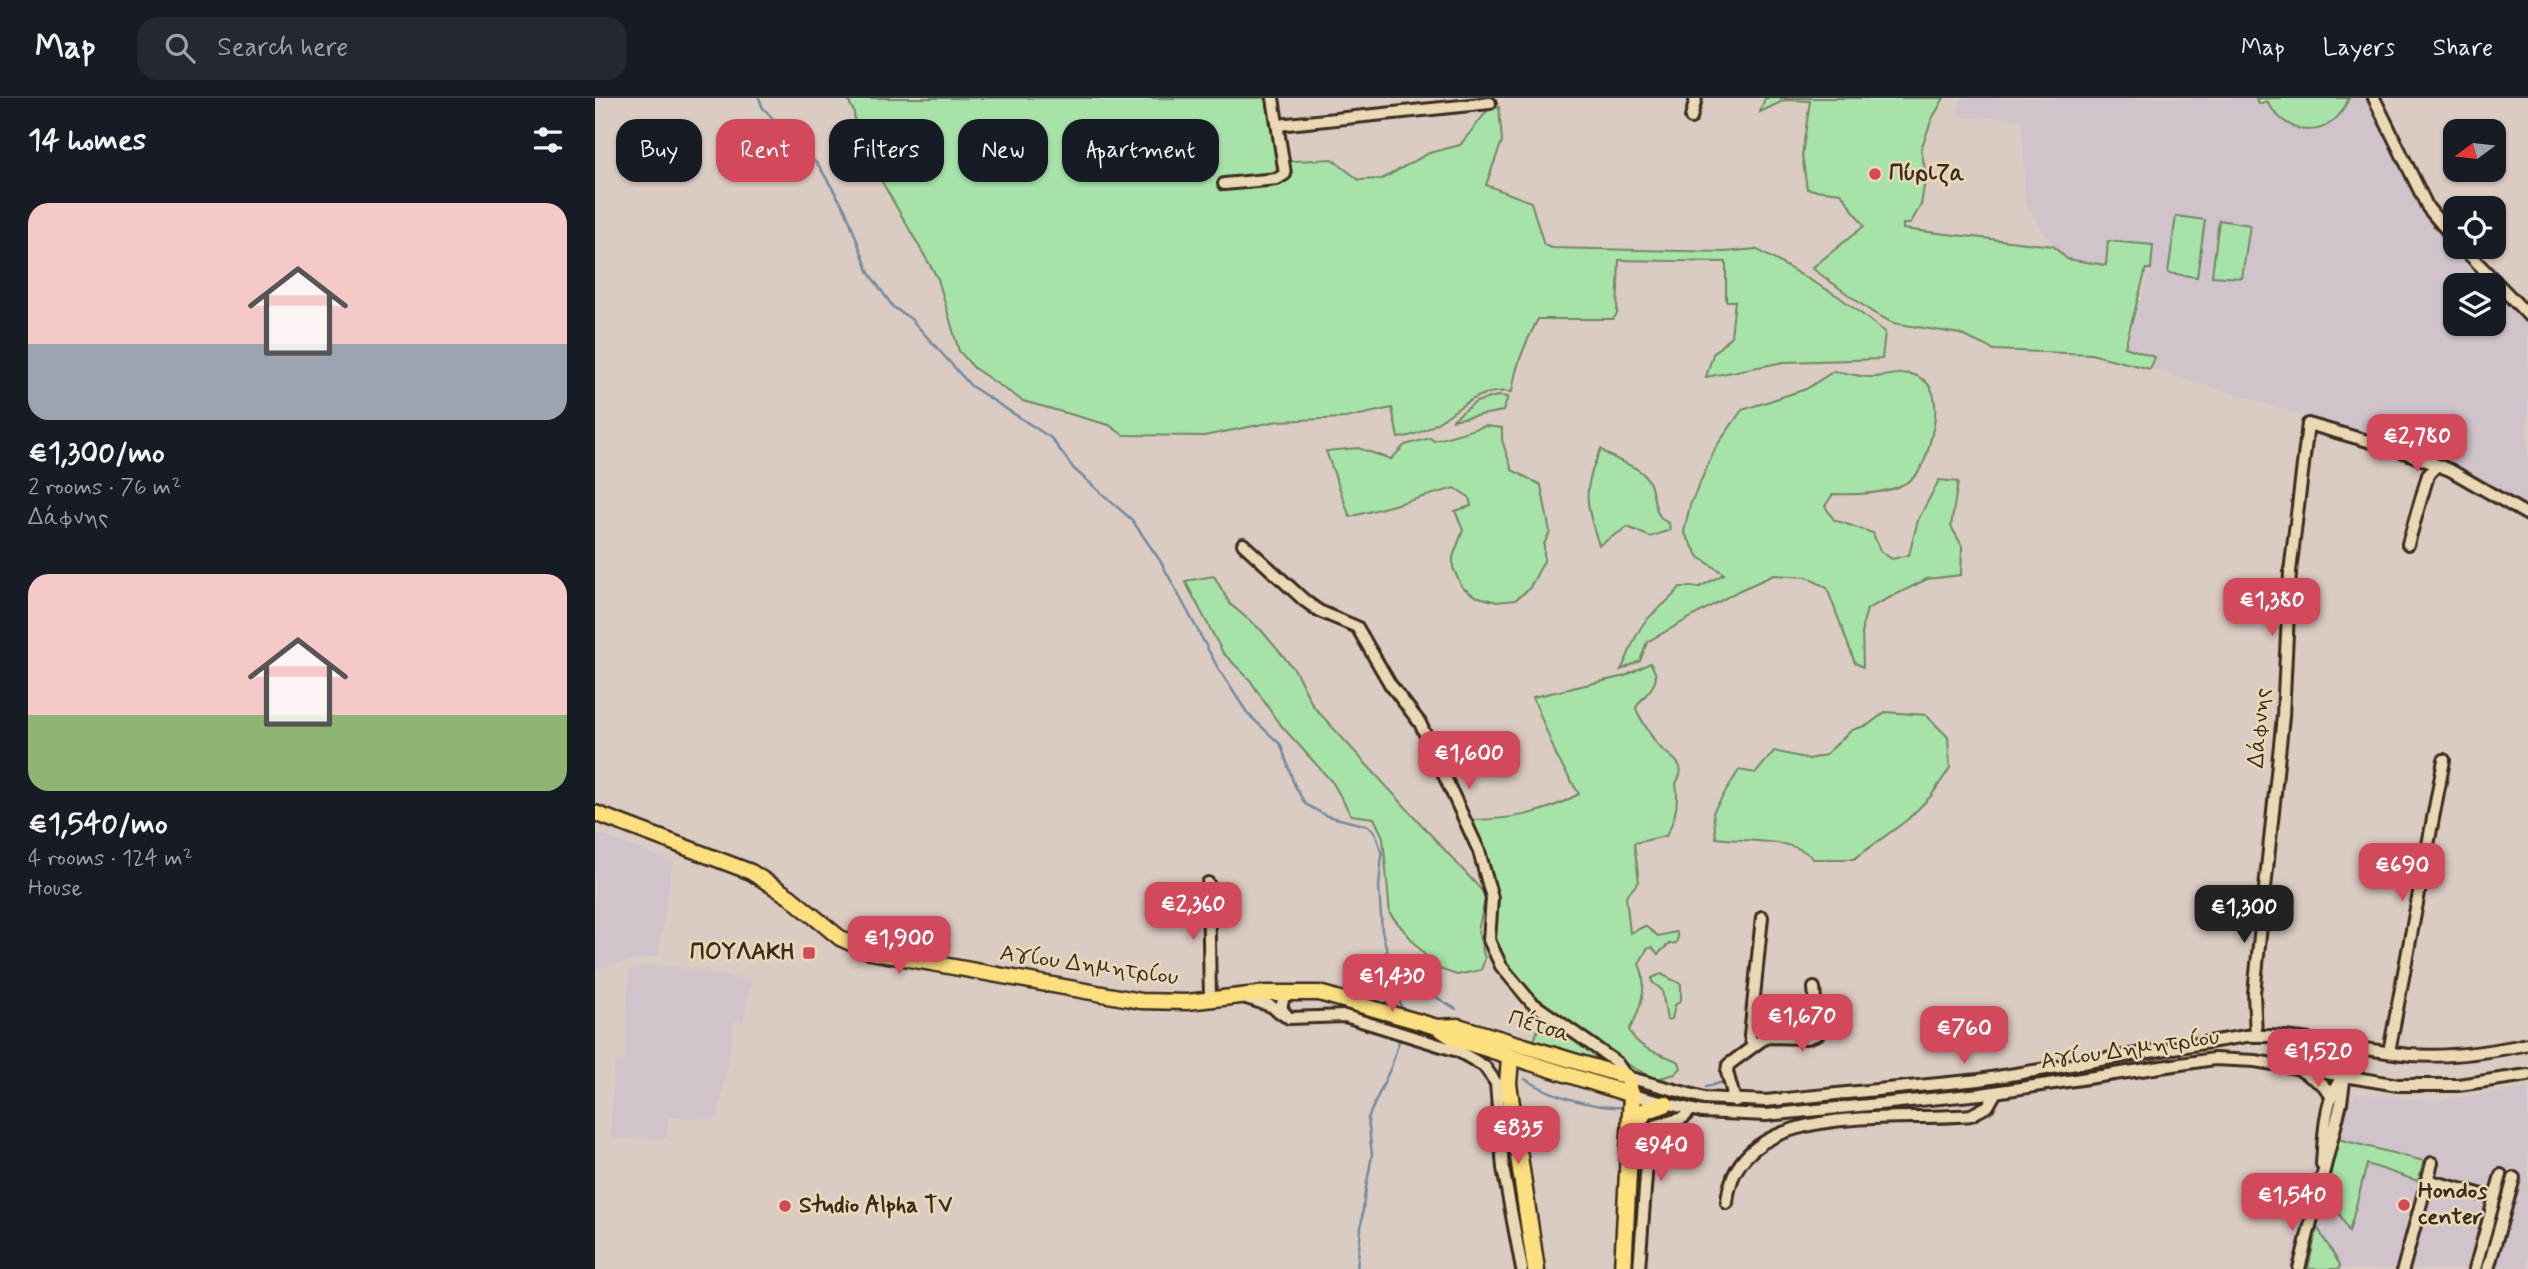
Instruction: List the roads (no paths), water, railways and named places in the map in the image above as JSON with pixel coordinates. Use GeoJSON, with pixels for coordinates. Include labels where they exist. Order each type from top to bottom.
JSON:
{"type":"FeatureCollection","features":[{"type":"Feature","properties":{"kind":"highway"},"geometry":{"type":"LineString","coordinates":[[1512,1050],[1509,1084],[1536,1269]]}},
{"type":"Feature","properties":{"kind":"highway"},"geometry":{"type":"LineString","coordinates":[[1622,1269],[1632,1095]]}},
{"type":"Feature","properties":{"kind":"highway"},"geometry":{"type":"LineString","coordinates":[[1631,1133],[1640,1115],[1665,1104]]}},
{"type":"Feature","properties":{"kind":"main road","name":"Αγίου Δημητρίου"},"geometry":{"type":"LineString","coordinates":[[595,813],[751,872],[790,897],[840,938],[871,952],[1141,1001],[1210,1000],[1237,996]]}},
{"type":"Feature","properties":{"kind":"main road","name":"Πέτσα"},"geometry":{"type":"LineString","coordinates":[[1237,996],[1319,993],[1437,1027],[1455,1039],[1627,1077]]}},
{"type":"Feature","properties":{"kind":"main road","name":"Πέτσα"},"geometry":{"type":"LineString","coordinates":[[1512,1050],[1573,1077]]}},
{"type":"Feature","properties":{"kind":"main road","name":"Αγίου Δημητρίου"},"geometry":{"type":"LineString","coordinates":[[1573,1077],[1632,1095]]}},
{"type":"Feature","properties":{"kind":"main road"},"geometry":{"type":"LineString","coordinates":[[1627,1077],[1632,1095]]}},
{"type":"Feature","properties":{"kind":"street"},"geometry":{"type":"LineString","coordinates":[[1224,184],[1282,177],[1285,169],[1273,98]]}},
{"type":"Feature","properties":{"kind":"street"},"geometry":{"type":"LineString","coordinates":[[1691,118],[1696,98]]}},
{"type":"Feature","properties":{"kind":"street"},"geometry":{"type":"LineString","coordinates":[[2374,98],[2428,208],[2443,226]]}},
{"type":"Feature","properties":{"kind":"street"},"geometry":{"type":"LineString","coordinates":[[1278,125],[1451,102],[1490,103]]}},
{"type":"Feature","properties":{"kind":"street"},"geometry":{"type":"LineString","coordinates":[[2474,259],[2528,315]]}},
{"type":"Feature","properties":{"kind":"street","name":"Δάφνης"},"geometry":{"type":"LineString","coordinates":[[2256,1036],[2254,993],[2283,716],[2290,572],[2308,424],[2396,449],[2437,465]]}},
{"type":"Feature","properties":{"kind":"street"},"geometry":{"type":"LineString","coordinates":[[2408,544],[2428,475],[2437,465],[2464,476],[2528,515]]}},
{"type":"Feature","properties":{"kind":"street"},"geometry":{"type":"LineString","coordinates":[[1243,544],[1305,601],[1319,611],[1357,627],[1390,684],[1420,723],[1479,851],[1492,898],[1489,940],[1501,967],[1531,1002],[1616,1062],[1627,1077]]}},
{"type":"Feature","properties":{"kind":"street"},"geometry":{"type":"LineString","coordinates":[[2389,1052],[2444,760]]}},
{"type":"Feature","properties":{"kind":"street"},"geometry":{"type":"LineString","coordinates":[[1208,883],[1210,1000]]}},
{"type":"Feature","properties":{"kind":"street"},"geometry":{"type":"LineString","coordinates":[[1753,1046],[1751,1035],[1762,917]]}},
{"type":"Feature","properties":{"kind":"street"},"geometry":{"type":"LineString","coordinates":[[1735,1101],[1727,1068],[1753,1046],[1766,1037],[1815,1036],[1819,1029],[1814,988]]}},
{"type":"Feature","properties":{"kind":"street"},"geometry":{"type":"LineString","coordinates":[[1289,992],[1292,1019]]}},
{"type":"Feature","properties":{"kind":"street"},"geometry":{"type":"LineString","coordinates":[[1237,996],[1262,1002],[1292,1019],[1322,1015],[1345,1016],[1430,1041],[1473,1058],[1484,1066],[1496,1083],[1503,1168],[1522,1269]]}},
{"type":"Feature","properties":{"kind":"street","name":"Αγίου Δημητρίου"},"geometry":{"type":"LineString","coordinates":[[1627,1077],[1689,1095],[1735,1101],[1765,1101],[1965,1082],[2256,1036],[2349,1045],[2389,1052],[2456,1054],[2528,1044]]}},
{"type":"Feature","properties":{"kind":"street"},"geometry":{"type":"LineString","coordinates":[[2299,1269],[2342,1099],[2349,1045]]}},
{"type":"Feature","properties":{"kind":"street","name":"Αγίου Δημητρίου"},"geometry":{"type":"LineString","coordinates":[[1632,1095],[1691,1110],[1766,1115],[1996,1092],[2197,1060],[2248,1060],[2343,1077],[2428,1086],[2488,1083],[2528,1075]]}},
{"type":"Feature","properties":{"kind":"street"},"geometry":{"type":"LineString","coordinates":[[2298,1069],[2323,1085],[2332,1097]]}},
{"type":"Feature","properties":{"kind":"street"},"geometry":{"type":"LineString","coordinates":[[2320,1182],[2332,1097],[2335,1086],[2343,1077]]}},
{"type":"Feature","properties":{"kind":"street"},"geometry":{"type":"LineString","coordinates":[[1727,1203],[1732,1178],[1743,1158],[1769,1140],[1838,1120],[1971,1115],[1988,1106],[1996,1092]]}},
{"type":"Feature","properties":{"kind":"street"},"geometry":{"type":"LineString","coordinates":[[1639,1269],[1649,1136],[1654,1126],[1678,1120],[1691,1110]]}},
{"type":"Feature","properties":{"kind":"street"},"geometry":{"type":"LineString","coordinates":[[2403,1269],[2432,1163]]}},
{"type":"Feature","properties":{"kind":"street"},"geometry":{"type":"LineString","coordinates":[[2475,1269],[2501,1175]]}},
{"type":"Feature","properties":{"kind":"street"},"geometry":{"type":"LineString","coordinates":[[2488,1269],[2514,1178]]}},
{"type":"Feature","properties":{"kind":"street"},"geometry":{"type":"LineString","coordinates":[[2427,1180],[2483,1195]]}},
{"type":"Feature","properties":{"kind":"street"},"geometry":{"type":"LineString","coordinates":[[2469,1245],[2482,1243],[2495,1247]]}},
{"type":"Feature","properties":{"kind":"waterway"},"geometry":{"type":"LineString","coordinates":[[759,98],[763,108],[819,166],[846,211],[869,273],[893,307],[911,319],[971,386],[1051,438],[1074,469],[1132,520],[1161,562],[1218,668],[1248,714],[1281,745],[1294,784],[1305,804],[1327,816],[1368,826],[1375,832],[1382,853],[1379,887],[1382,931],[1402,1011]]}},
{"type":"Feature","properties":{"kind":"waterway"},"geometry":{"type":"LineString","coordinates":[[1390,964],[1407,980],[1456,1009]]}},
{"type":"Feature","properties":{"kind":"waterway"},"geometry":{"type":"LineString","coordinates":[[1357,1269],[1364,1199],[1372,1155],[1368,1118],[1391,1067],[1401,1035]]}},
{"type":"Feature","properties":{"kind":"waterway"},"geometry":{"type":"LineString","coordinates":[[1525,1079],[1574,1100],[1601,1106],[1626,1107]]}},
{"type":"Feature","properties":{"kind":"waterway"},"geometry":{"type":"LineString","coordinates":[[1706,1087],[1723,1082]]}},
{"type":"Feature","properties":{"kind":"place","name":"Πύριζα"},"geometry":{"type":"Point","coordinates":[1875,174]}},
{"type":"Feature","properties":{"kind":"place","name":"ΠΟΥΛΑΚΗ"},"geometry":{"type":"Point","coordinates":[809,953]}},
{"type":"Feature","properties":{"kind":"place","name":"Hondos center"},"geometry":{"type":"Point","coordinates":[2404,1205]}},
{"type":"Feature","properties":{"kind":"place","name":"Studio Alpha TV"},"geometry":{"type":"Point","coordinates":[785,1206]}}]}
